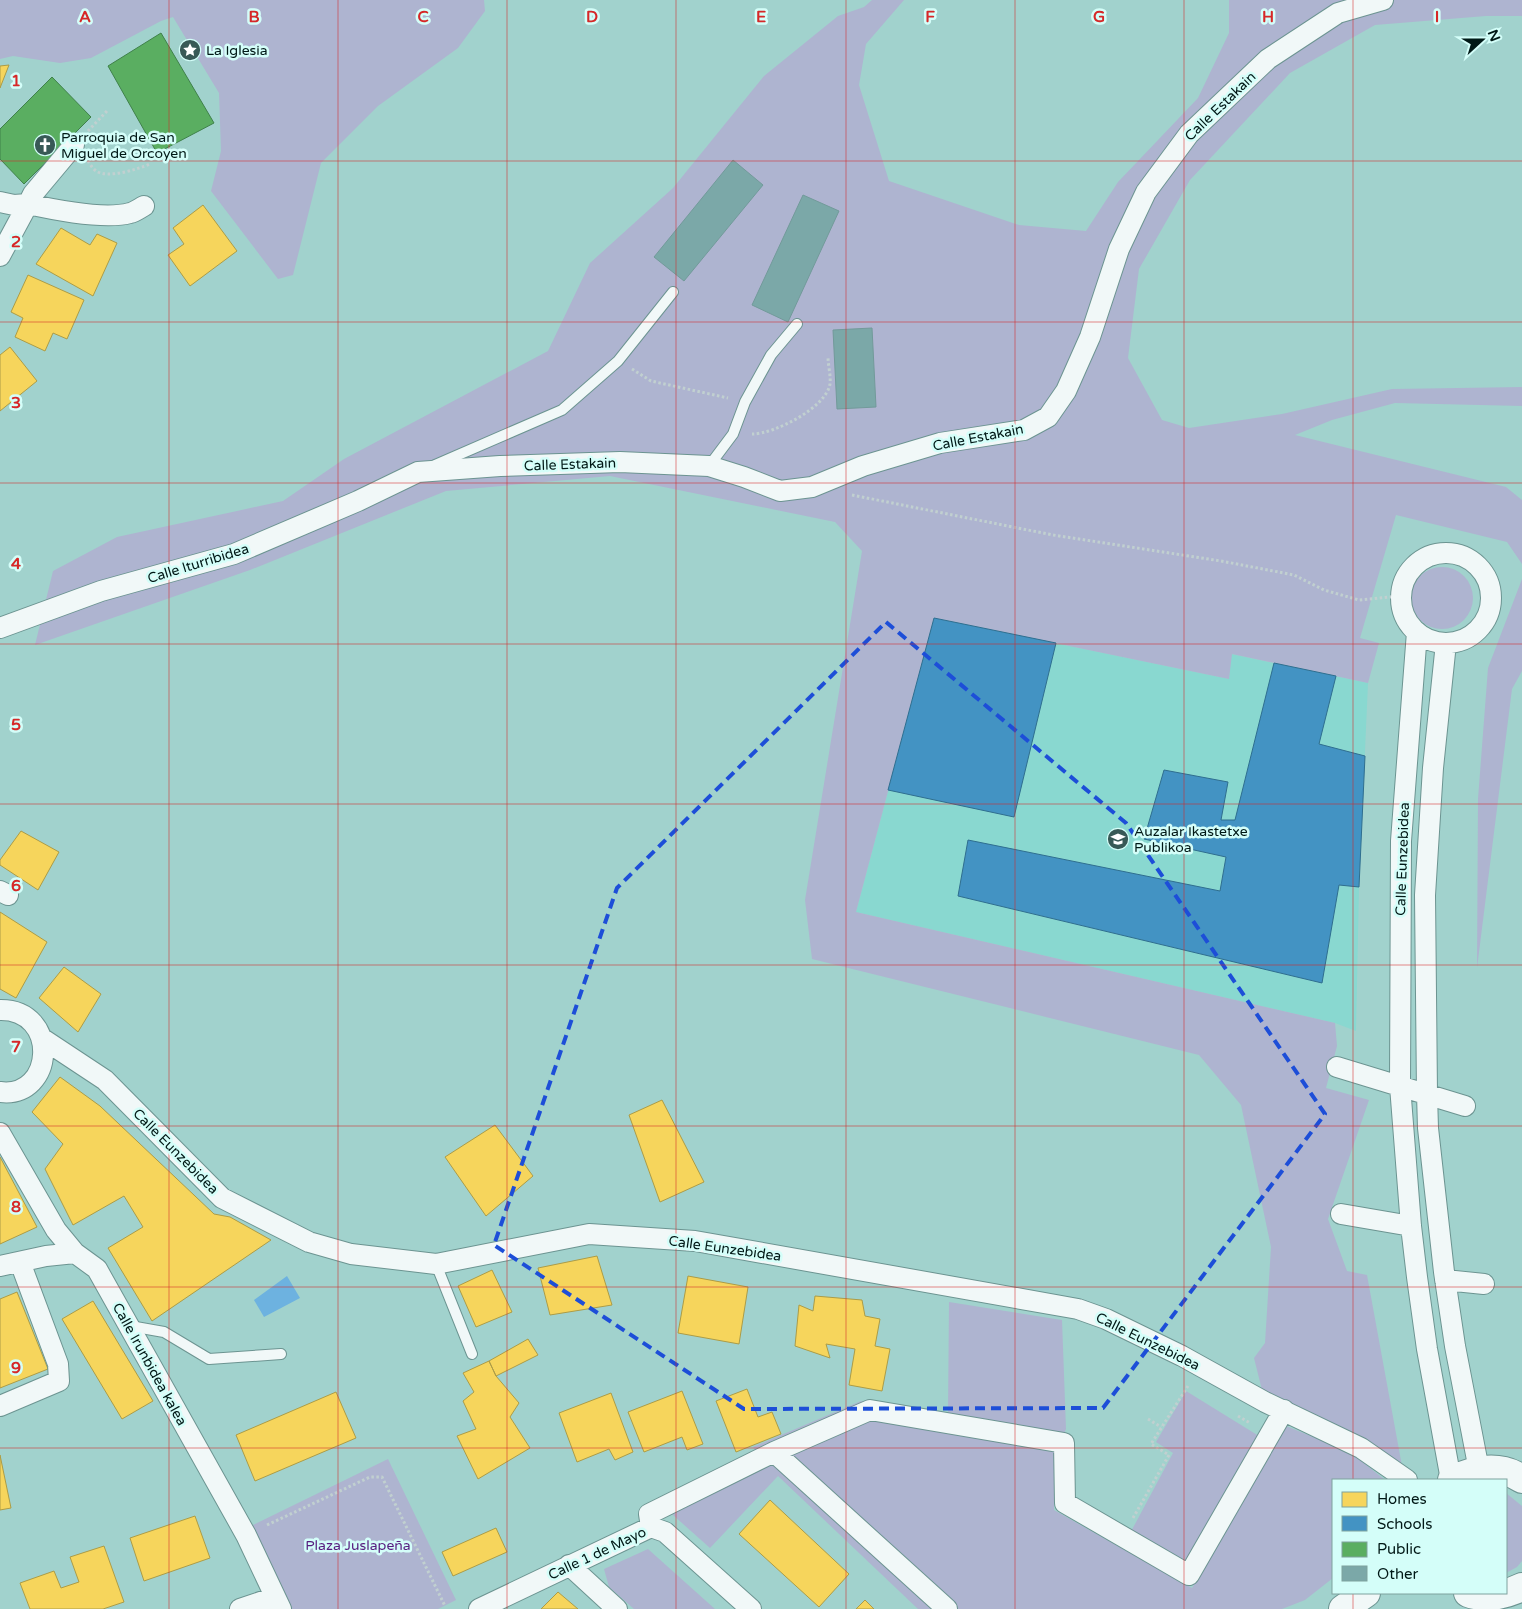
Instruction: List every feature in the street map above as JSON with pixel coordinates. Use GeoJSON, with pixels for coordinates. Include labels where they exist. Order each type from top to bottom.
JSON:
{"type":"FeatureCollection","features":[{"type":"Feature","properties":{"kind":"street","name":"Calle Estakain"},"geometry":{"type":"LineString","coordinates":[[418,472],[500,466],[620,462],[709,466],[780,491],[812,487],[863,466],[940,442],[1024,430],[1048,417],[1066,391],[1090,337],[1119,249],[1146,192],[1189,134],[1268,59],[1338,13],[1383,0]]}},
{"type":"Feature","properties":{"kind":"street"},"geometry":{"type":"LineString","coordinates":[[0,256],[33,194],[74,145]]}},
{"type":"Feature","properties":{"kind":"street"},"geometry":{"type":"LineString","coordinates":[[0,202],[14,205],[28,204],[56,211],[116,215],[132,213],[144,206]]}},
{"type":"Feature","properties":{"kind":"street","name":"Calle Iturribidea"},"geometry":{"type":"LineString","coordinates":[[0,628],[101,591],[234,554],[358,501],[418,472]]}},
{"type":"Feature","properties":{"kind":"street"},"geometry":{"type":"LineString","coordinates":[[1448,552],[1463,555],[1476,564],[1486,576],[1492,591],[1491,606],[1486,621],[1475,633],[1462,641],[1446,643],[1430,640],[1417,632],[1409,623],[1401,600],[1402,588],[1408,574],[1418,562],[1432,554],[1448,552]]}},
{"type":"Feature","properties":{"kind":"street","name":"Calle Eunzebidea"},"geometry":{"type":"LineString","coordinates":[[1417,632],[1401,841],[1400,1086],[1411,1226],[1427,1349],[1452,1479]]}},
{"type":"Feature","properties":{"kind":"street","name":"Calle Eunzebidea"},"geometry":{"type":"LineString","coordinates":[[1446,643],[1433,768],[1425,895],[1427,1094],[1430,1142],[1445,1280],[1455,1346],[1479,1470]]}},
{"type":"Feature","properties":{"kind":"street"},"geometry":{"type":"LineString","coordinates":[[0,1010],[21,1014],[36,1026],[42,1039],[44,1054],[41,1068],[27,1085],[15,1092],[0,1092]]}},
{"type":"Feature","properties":{"kind":"street","name":"Calle Eunzebidea"},"geometry":{"type":"LineString","coordinates":[[42,1039],[105,1080],[222,1198],[309,1242],[351,1254],[436,1264],[589,1234],[695,1241],[1078,1309],[1106,1319],[1182,1356],[1265,1402],[1361,1448],[1406,1479]]}},
{"type":"Feature","properties":{"kind":"street"},"geometry":{"type":"LineString","coordinates":[[1337,1067],[1465,1106]]}},
{"type":"Feature","properties":{"kind":"street","name":"Calle Irunbidea kalea"},"geometry":{"type":"LineString","coordinates":[[0,1133],[56,1230],[75,1253],[97,1269],[246,1535],[278,1603]]}},
{"type":"Feature","properties":{"kind":"street"},"geometry":{"type":"LineString","coordinates":[[1341,1214],[1411,1226]]}},
{"type":"Feature","properties":{"kind":"street"},"geometry":{"type":"LineString","coordinates":[[0,1266],[46,1256],[75,1253]]}},
{"type":"Feature","properties":{"kind":"street"},"geometry":{"type":"LineString","coordinates":[[0,1406],[59,1381],[58,1364],[20,1262]]}},
{"type":"Feature","properties":{"kind":"street"},"geometry":{"type":"LineString","coordinates":[[1445,1280],[1484,1284]]}},
{"type":"Feature","properties":{"kind":"street"},"geometry":{"type":"LineString","coordinates":[[651,1527],[649,1514],[774,1452],[870,1410],[1064,1443],[1065,1503],[1189,1576],[1284,1410]]}},
{"type":"Feature","properties":{"kind":"street"},"geometry":{"type":"LineString","coordinates":[[774,1452],[947,1609]]}},
{"type":"Feature","properties":{"kind":"street"},"geometry":{"type":"LineString","coordinates":[[1454,1479],[1479,1470],[1498,1470],[1516,1475],[1522,1479]]}},
{"type":"Feature","properties":{"kind":"street","name":"Calle 1 de Mayo"},"geometry":{"type":"LineString","coordinates":[[479,1609],[651,1527],[665,1532],[751,1609]]}},
{"type":"Feature","properties":{"kind":"street"},"geometry":{"type":"LineString","coordinates":[[570,1565],[617,1609]]}},
{"type":"Feature","properties":{"kind":"street"},"geometry":{"type":"LineString","coordinates":[[1484,1600],[1508,1594],[1522,1587]]}},
{"type":"Feature","properties":{"kind":"street"},"geometry":{"type":"LineString","coordinates":[[1342,1609],[1364,1594]]}},
{"type":"Feature","properties":{"kind":"street"},"geometry":{"type":"LineString","coordinates":[[240,1609],[278,1603]]}},
{"type":"Feature","properties":{"kind":"lane"},"geometry":{"type":"LineString","coordinates":[[418,472],[562,410],[618,361],[673,292]]}},
{"type":"Feature","properties":{"kind":"lane"},"geometry":{"type":"LineString","coordinates":[[709,466],[734,434],[745,402],[771,355],[797,324]]}},
{"type":"Feature","properties":{"kind":"lane"},"geometry":{"type":"LineString","coordinates":[[436,1264],[472,1354]]}},
{"type":"Feature","properties":{"kind":"lane"},"geometry":{"type":"LineString","coordinates":[[129,1326],[164,1332],[209,1359],[281,1354]]}},
{"type":"Feature","properties":{"kind":"path"},"geometry":{"type":"LineString","coordinates":[[74,145],[96,170],[104,174],[124,172],[150,164]]}},
{"type":"Feature","properties":{"kind":"path"},"geometry":{"type":"LineString","coordinates":[[734,434],[761,434],[788,424],[821,401],[830,385],[828,357]]}},
{"type":"Feature","properties":{"kind":"path"},"geometry":{"type":"LineString","coordinates":[[618,361],[651,381],[745,402]]}},
{"type":"Feature","properties":{"kind":"path"},"geometry":{"type":"LineString","coordinates":[[851,495],[1053,535],[1221,561],[1294,575],[1324,590],[1359,600],[1391,597],[1402,588]]}},
{"type":"Feature","properties":{"kind":"path"},"geometry":{"type":"LineString","coordinates":[[1123,1536],[1169,1455],[1151,1444],[1188,1385],[1196,1390]]}},
{"type":"Feature","properties":{"kind":"path"},"geometry":{"type":"LineString","coordinates":[[1237,1415],[1270,1435]]}},
{"type":"Feature","properties":{"kind":"path"},"geometry":{"type":"LineString","coordinates":[[1148,1419],[1161,1427]]}},
{"type":"Feature","properties":{"kind":"path"},"geometry":{"type":"LineString","coordinates":[[246,1535],[370,1477],[382,1476],[445,1606]]}},
{"type":"Feature","properties":{"kind":"highlighted area"},"geometry":{"type":"Polygon","coordinates":[[[886,622],[1126,823],[1325,1114],[1103,1408],[744,1409],[494,1245],[617,888],[886,622]]]}},
{"type":"Feature","properties":{"kind":"shaded area","name":"Auzalar Ikastetxe Publikoa"},"geometry":{"type":"Polygon","coordinates":[[[934,618],[1229,679],[1231,654],[1368,683],[1359,887],[1356,1031],[1335,1023],[856,912],[934,618]]]}},
{"type":"Feature","properties":{"kind":"shaded area"},"geometry":{"type":"Polygon","coordinates":[[[287,1276],[300,1298],[264,1317],[254,1300],[287,1276]]]}},
{"type":"Feature","properties":{"kind":"green space"},"geometry":{"type":"Polygon","coordinates":[[[0,0],[484,0],[485,11],[458,48],[378,106],[321,163],[293,275],[278,279],[211,191],[221,151],[219,93],[173,17],[161,21],[91,58],[60,63],[13,56],[0,59],[0,0]]]}},
{"type":"Feature","properties":{"kind":"green space"},"geometry":{"type":"Polygon","coordinates":[[[872,0],[904,0],[866,44],[859,85],[889,181],[1019,225],[1086,231],[1118,182],[1198,98],[1229,33],[1229,0],[1522,0],[1522,16],[1486,16],[1375,25],[1290,73],[1190,180],[1139,269],[1128,358],[1162,420],[1189,428],[1282,414],[1392,389],[1522,387],[1522,406],[1395,403],[1332,420],[1295,435],[1506,487],[1522,500],[1522,564],[1507,542],[1396,515],[1360,638],[1379,643],[1368,683],[1232,654],[1229,679],[934,618],[856,912],[1335,1023],[1337,1046],[1326,1088],[1369,1100],[1328,1219],[1347,1271],[1367,1275],[1404,1477],[1265,1402],[1254,1358],[1265,1343],[1271,1247],[1241,1105],[1199,1055],[812,959],[805,900],[862,551],[835,522],[610,476],[446,491],[250,570],[35,645],[53,571],[117,537],[283,501],[344,459],[548,351],[590,263],[673,188],[764,76],[838,16],[864,7],[872,0]]]}},
{"type":"Feature","properties":{"kind":"green space"},"geometry":{"type":"Polygon","coordinates":[[[1442,567],[1454,569],[1464,576],[1471,586],[1473,598],[1471,610],[1464,620],[1454,627],[1442,629],[1430,627],[1420,620],[1413,610],[1411,598],[1413,586],[1420,576],[1430,569],[1442,567]]]}},
{"type":"Feature","properties":{"kind":"green space"},"geometry":{"type":"Polygon","coordinates":[[[1522,579],[1522,671],[1512,689],[1477,968],[1478,799],[1488,668],[1522,579]]]}},
{"type":"Feature","properties":{"kind":"green space"},"geometry":{"type":"Polygon","coordinates":[[[949,1302],[1062,1320],[1066,1429],[1054,1456],[1054,1510],[1192,1588],[1286,1426],[1350,1452],[1384,1479],[1332,1479],[1332,1579],[1305,1600],[1282,1609],[918,1609],[778,1476],[710,1548],[664,1507],[766,1462],[753,1447],[861,1401],[948,1414],[949,1302]]]}},
{"type":"Feature","properties":{"kind":"green space"},"geometry":{"type":"Polygon","coordinates":[[[1186,1391],[1267,1441],[1189,1575],[1127,1539],[1173,1453],[1156,1442],[1186,1391]]]}},
{"type":"Feature","properties":{"kind":"green space","name":"Plaza Juslapeña"},"geometry":{"type":"Polygon","coordinates":[[[388,1459],[456,1600],[438,1609],[289,1609],[249,1527],[388,1459]]]}},
{"type":"Feature","properties":{"kind":"green space"},"geometry":{"type":"Polygon","coordinates":[[[1507,1494],[1522,1506],[1522,1561],[1517,1567],[1507,1572],[1507,1494]]]}},
{"type":"Feature","properties":{"kind":"green space"},"geometry":{"type":"Polygon","coordinates":[[[648,1549],[715,1609],[634,1609],[609,1587],[604,1569],[648,1549]]]}},
{"type":"Feature","properties":{"kind":"building: Homes"},"geometry":{"type":"Polygon","coordinates":[[[9,65],[0,88],[0,66],[9,65]]]}},
{"type":"Feature","properties":{"kind":"building: Homes"},"geometry":{"type":"Polygon","coordinates":[[[203,205],[237,251],[190,286],[168,255],[184,244],[173,228],[203,205]]]}},
{"type":"Feature","properties":{"kind":"building: Homes"},"geometry":{"type":"Polygon","coordinates":[[[61,228],[90,245],[97,234],[117,243],[93,296],[36,264],[61,228]]]}},
{"type":"Feature","properties":{"kind":"building: Homes"},"geometry":{"type":"Polygon","coordinates":[[[28,275],[84,300],[67,339],[53,333],[45,351],[15,337],[23,318],[11,312],[28,275]]]}},
{"type":"Feature","properties":{"kind":"building: Homes"},"geometry":{"type":"Polygon","coordinates":[[[10,347],[37,381],[0,411],[0,355],[10,347]]]}},
{"type":"Feature","properties":{"kind":"building: Homes"},"geometry":{"type":"Polygon","coordinates":[[[21,831],[59,852],[38,890],[0,865],[0,860],[21,831]]]}},
{"type":"Feature","properties":{"kind":"building: Homes"},"geometry":{"type":"Polygon","coordinates":[[[0,912],[47,942],[16,998],[0,989],[0,912]]]}},
{"type":"Feature","properties":{"kind":"building: Homes"},"geometry":{"type":"Polygon","coordinates":[[[64,967],[101,994],[78,1032],[39,998],[64,967]]]}},
{"type":"Feature","properties":{"kind":"building: Homes"},"geometry":{"type":"Polygon","coordinates":[[[60,1077],[100,1106],[214,1214],[230,1217],[271,1240],[152,1321],[108,1248],[143,1227],[124,1196],[73,1225],[45,1169],[63,1144],[32,1112],[60,1077]]]}},
{"type":"Feature","properties":{"kind":"building: Homes"},"geometry":{"type":"Polygon","coordinates":[[[662,1100],[704,1182],[660,1202],[629,1115],[662,1100]]]}},
{"type":"Feature","properties":{"kind":"building: Homes"},"geometry":{"type":"Polygon","coordinates":[[[495,1125],[533,1176],[486,1216],[445,1157],[495,1125]]]}},
{"type":"Feature","properties":{"kind":"building: Homes"},"geometry":{"type":"Polygon","coordinates":[[[0,1157],[37,1227],[0,1244],[0,1157]]]}},
{"type":"Feature","properties":{"kind":"building: Homes"},"geometry":{"type":"Polygon","coordinates":[[[597,1256],[612,1305],[550,1315],[538,1268],[597,1256]]]}},
{"type":"Feature","properties":{"kind":"building: Homes"},"geometry":{"type":"Polygon","coordinates":[[[492,1270],[512,1312],[476,1327],[458,1286],[492,1270]]]}},
{"type":"Feature","properties":{"kind":"building: Homes"},"geometry":{"type":"Polygon","coordinates":[[[688,1276],[748,1287],[739,1344],[678,1333],[688,1276]]]}},
{"type":"Feature","properties":{"kind":"building: Homes"},"geometry":{"type":"Polygon","coordinates":[[[17,1292],[48,1369],[0,1388],[0,1299],[17,1292]]]}},
{"type":"Feature","properties":{"kind":"building: Homes"},"geometry":{"type":"Polygon","coordinates":[[[815,1296],[862,1300],[865,1316],[880,1319],[875,1346],[890,1349],[882,1391],[849,1385],[855,1349],[826,1344],[830,1358],[795,1346],[799,1305],[813,1311],[815,1296]]]}},
{"type":"Feature","properties":{"kind":"building: Homes"},"geometry":{"type":"Polygon","coordinates":[[[93,1301],[153,1401],[122,1419],[62,1319],[93,1301]]]}},
{"type":"Feature","properties":{"kind":"building: Homes"},"geometry":{"type":"Polygon","coordinates":[[[528,1339],[538,1355],[496,1376],[489,1361],[528,1339]]]}},
{"type":"Feature","properties":{"kind":"building: Homes"},"geometry":{"type":"Polygon","coordinates":[[[489,1361],[496,1376],[519,1403],[510,1417],[530,1448],[478,1479],[457,1436],[476,1429],[463,1401],[474,1392],[463,1373],[489,1361]]]}},
{"type":"Feature","properties":{"kind":"building: Homes"},"geometry":{"type":"Polygon","coordinates":[[[747,1389],[758,1417],[772,1412],[781,1434],[736,1452],[716,1401],[747,1389]]]}},
{"type":"Feature","properties":{"kind":"building: Homes"},"geometry":{"type":"Polygon","coordinates":[[[682,1391],[703,1444],[687,1450],[682,1437],[644,1452],[628,1412],[682,1391]]]}},
{"type":"Feature","properties":{"kind":"building: Homes"},"geometry":{"type":"Polygon","coordinates":[[[336,1392],[356,1438],[255,1481],[236,1435],[336,1392]]]}},
{"type":"Feature","properties":{"kind":"building: Homes"},"geometry":{"type":"Polygon","coordinates":[[[611,1393],[633,1452],[615,1460],[609,1449],[577,1462],[559,1413],[611,1393]]]}},
{"type":"Feature","properties":{"kind":"building: Homes"},"geometry":{"type":"Polygon","coordinates":[[[0,1455],[11,1508],[0,1510],[0,1455]]]}},
{"type":"Feature","properties":{"kind":"building: Homes"},"geometry":{"type":"Polygon","coordinates":[[[770,1500],[849,1574],[819,1607],[739,1534],[770,1500]]]}},
{"type":"Feature","properties":{"kind":"building: Homes"},"geometry":{"type":"Polygon","coordinates":[[[195,1516],[210,1558],[144,1581],[130,1538],[195,1516]]]}},
{"type":"Feature","properties":{"kind":"building: Homes"},"geometry":{"type":"Polygon","coordinates":[[[496,1528],[507,1552],[453,1576],[442,1552],[496,1528]]]}},
{"type":"Feature","properties":{"kind":"building: Homes"},"geometry":{"type":"Polygon","coordinates":[[[104,1546],[124,1602],[103,1609],[30,1609],[20,1583],[54,1571],[61,1588],[79,1582],[70,1557],[104,1546]]]}},
{"type":"Feature","properties":{"kind":"building: Homes"},"geometry":{"type":"Polygon","coordinates":[[[558,1592],[578,1609],[541,1609],[558,1592]]]}},
{"type":"Feature","properties":{"kind":"building: Homes"},"geometry":{"type":"Polygon","coordinates":[[[865,1600],[874,1609],[856,1609],[865,1600]]]}},
{"type":"Feature","properties":{"kind":"building: Schools"},"geometry":{"type":"Polygon","coordinates":[[[934,618],[1056,643],[1014,817],[888,790],[934,618]]]}},
{"type":"Feature","properties":{"kind":"building: Schools"},"geometry":{"type":"Polygon","coordinates":[[[1274,663],[1336,676],[1319,744],[1365,756],[1359,887],[1339,885],[1322,983],[958,896],[968,840],[1220,891],[1226,857],[1144,839],[1164,770],[1228,782],[1221,820],[1235,820],[1274,663]]]}},
{"type":"Feature","properties":{"kind":"building: Public","name":"Parroquia de San Miguel de Orcoyen"},"geometry":{"type":"Polygon","coordinates":[[[161,33],[214,123],[157,153],[108,66],[161,33]]]}},
{"type":"Feature","properties":{"kind":"building: Public"},"geometry":{"type":"Polygon","coordinates":[[[52,77],[91,117],[24,184],[0,159],[0,129],[52,77]]]}},
{"type":"Feature","properties":{"kind":"building: Other"},"geometry":{"type":"Polygon","coordinates":[[[733,160],[763,185],[684,281],[654,257],[733,160]]]}},
{"type":"Feature","properties":{"kind":"building: Other"},"geometry":{"type":"Polygon","coordinates":[[[803,195],[839,211],[788,322],[752,305],[803,195]]]}},
{"type":"Feature","properties":{"kind":"building: Other"},"geometry":{"type":"Polygon","coordinates":[[[872,328],[876,407],[837,409],[833,330],[872,328]]]}},
{"type":"Feature","properties":{"kind":"place","name":"La Iglesia"},"geometry":{"type":"Point","coordinates":[190,50]}},
{"type":"Feature","properties":{"kind":"place","name":"Parroquia de San Miguel de Orcoyen"},"geometry":{"type":"Point","coordinates":[45,145]}},
{"type":"Feature","properties":{"kind":"place","name":"Auzalar Ikastetxe Publikoa"},"geometry":{"type":"Point","coordinates":[1118,839]}}]}
